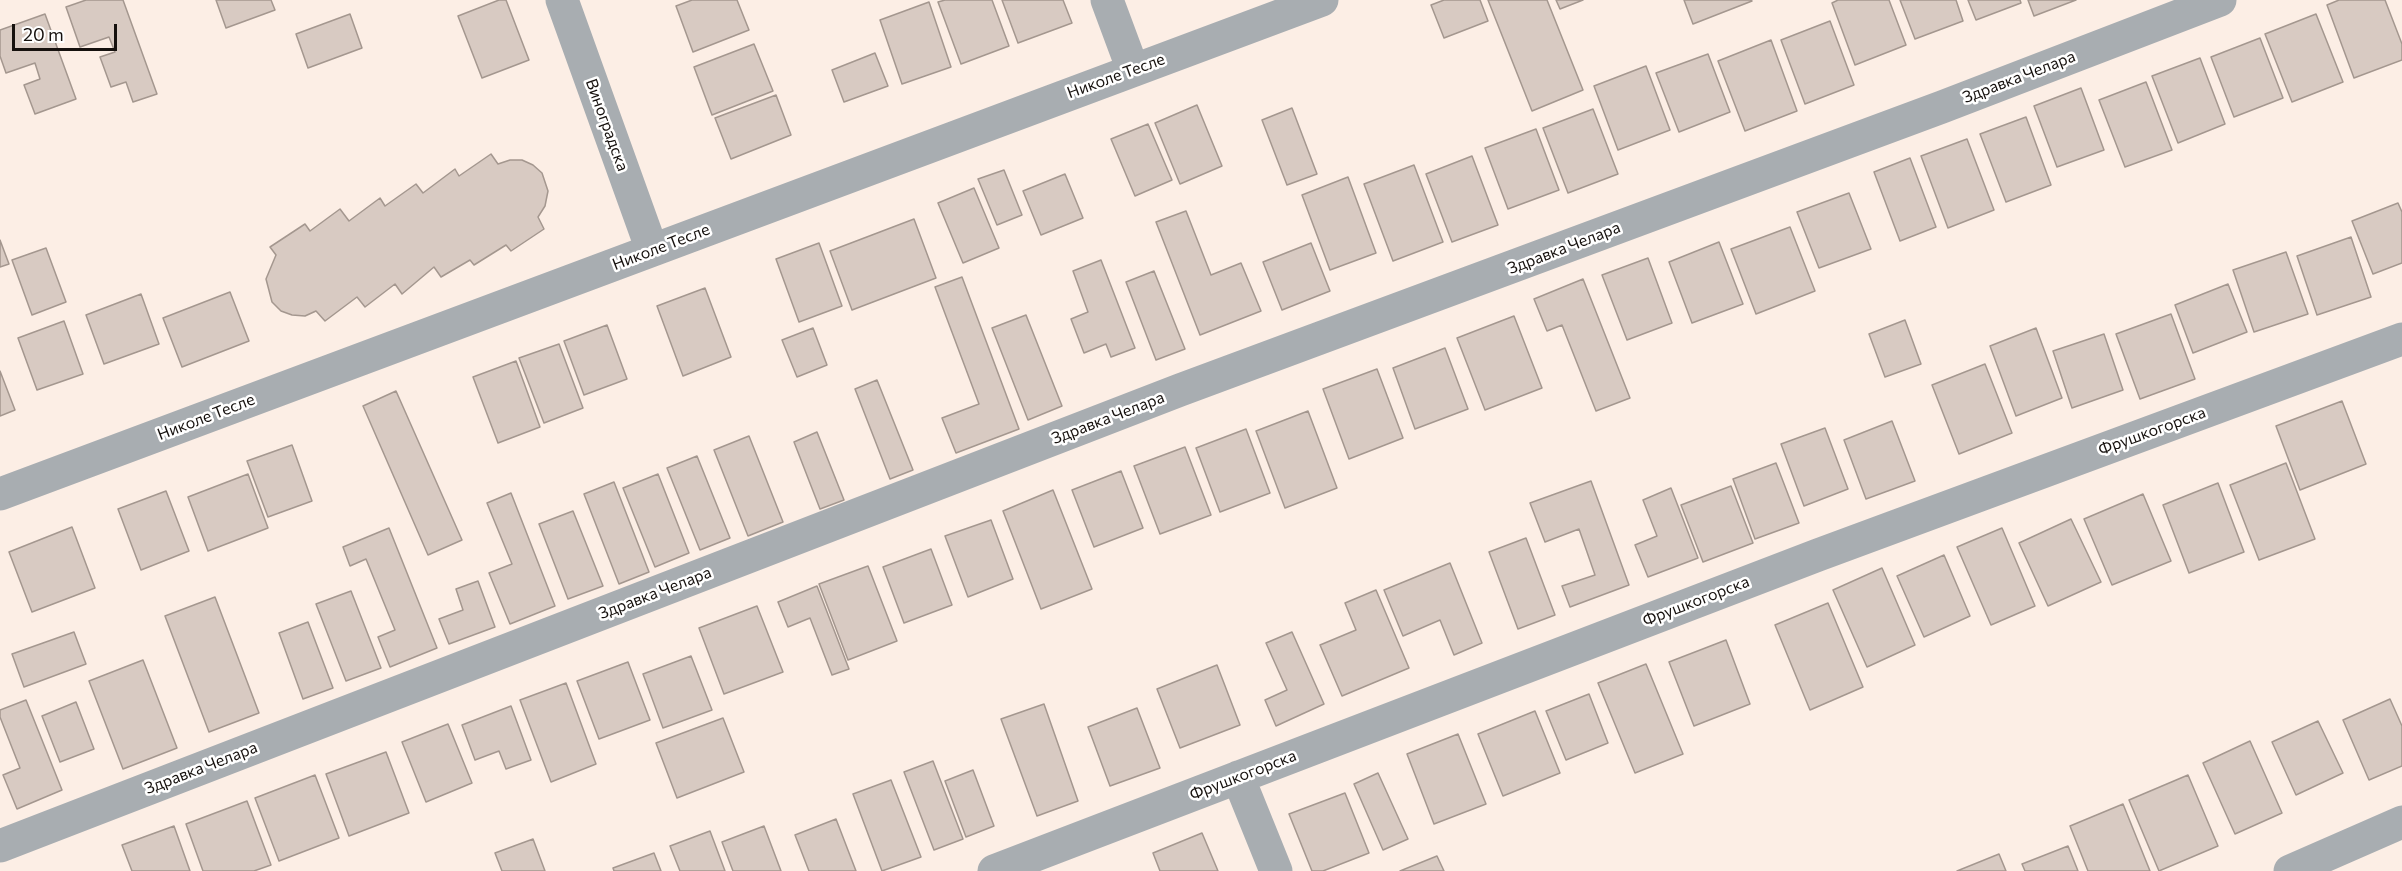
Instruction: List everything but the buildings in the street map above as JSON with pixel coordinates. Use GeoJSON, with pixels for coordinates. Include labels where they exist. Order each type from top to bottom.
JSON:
{"type":"FeatureCollection","features":[{"type":"Feature","properties":{"kind":"street","name":"Виноградска"},"geometry":{"type":"LineString","coordinates":[[562,0],[652,250]]}},
{"type":"Feature","properties":{"kind":"street"},"geometry":{"type":"LineString","coordinates":[[1107,0],[1133,70]]}},
{"type":"Feature","properties":{"kind":"street","name":"Николе Тесле"},"geometry":{"type":"LineString","coordinates":[[0,494],[1322,0]]}},
{"type":"Feature","properties":{"kind":"street","name":"Здравка Челара"},"geometry":{"type":"LineString","coordinates":[[0,846],[1169,394],[1931,111],[2220,0]]}},
{"type":"Feature","properties":{"kind":"street","name":"Фрушкогорска"},"geometry":{"type":"LineString","coordinates":[[994,871],[1818,555],[2402,339]]}},
{"type":"Feature","properties":{"kind":"street"},"geometry":{"type":"LineString","coordinates":[[1238,777],[1276,871]]}},
{"type":"Feature","properties":{"kind":"street"},"geometry":{"type":"LineString","coordinates":[[2290,871],[2402,822]]}}]}
